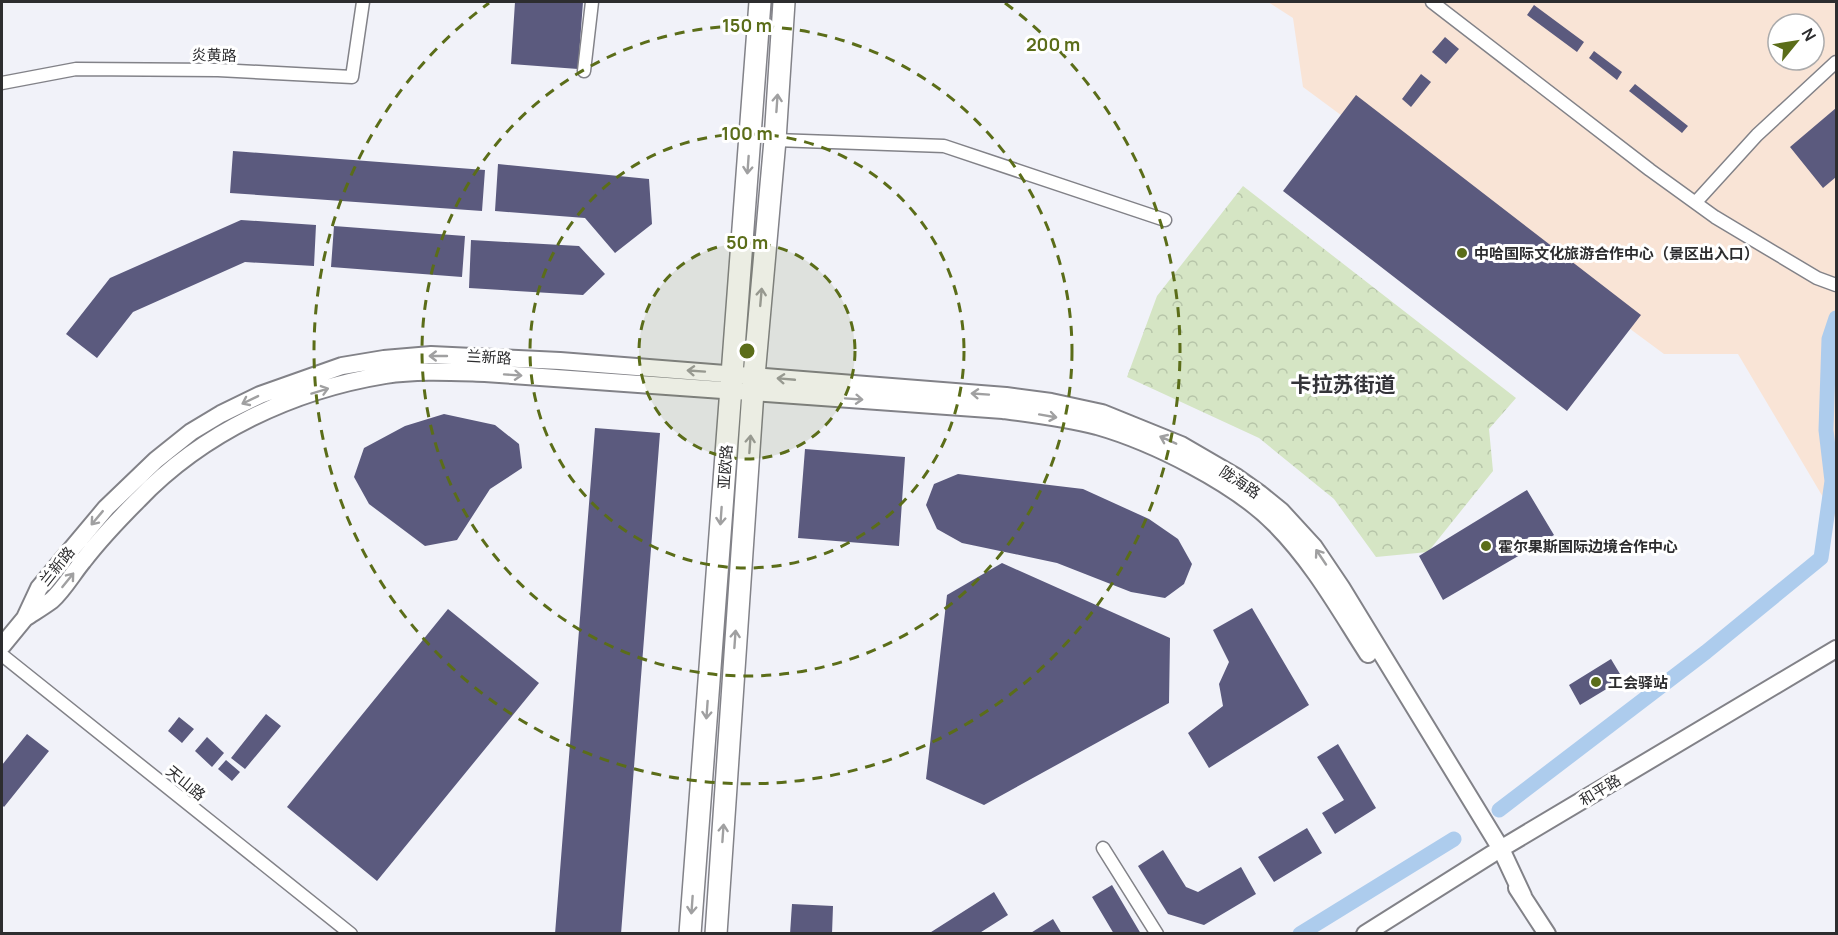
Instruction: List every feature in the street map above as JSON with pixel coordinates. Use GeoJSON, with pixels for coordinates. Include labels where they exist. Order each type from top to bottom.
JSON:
{"type":"FeatureCollection","features":[{"type":"Feature","properties":{"kind":"highway","name":"亚欧路"},"geometry":{"type":"LineString","coordinates":[[690,933],[760,2]]}},
{"type":"Feature","properties":{"kind":"highway","name":"亚欧路"},"geometry":{"type":"LineString","coordinates":[[716,933],[754,385],[775,140],[784,2]]}},
{"type":"Feature","properties":{"kind":"street","name":"炎黄路"},"geometry":{"type":"LineString","coordinates":[[2,84],[76,69],[218,70],[352,77],[363,2]]}},
{"type":"Feature","properties":{"kind":"street"},"geometry":{"type":"LineString","coordinates":[[584,71],[592,2]]}},
{"type":"Feature","properties":{"kind":"street"},"geometry":{"type":"LineString","coordinates":[[1435,3],[1650,170],[1715,217],[1817,278],[1836,285]]}},
{"type":"Feature","properties":{"kind":"street"},"geometry":{"type":"LineString","coordinates":[[1696,202],[1757,135],[1836,62]]}},
{"type":"Feature","properties":{"kind":"street"},"geometry":{"type":"LineString","coordinates":[[775,140],[944,146],[1165,220]]}},
{"type":"Feature","properties":{"kind":"street","name":"兰新路"},"geometry":{"type":"LineString","coordinates":[[2,646],[25,618],[39,588],[46,579],[105,508],[149,466],[191,432],[221,414],[298,380],[342,366],[431,355],[549,360],[754,385]]}},
{"type":"Feature","properties":{"kind":"street","name":"陇海路"},"geometry":{"type":"LineString","coordinates":[[754,385],[1049,416],[1098,427],[1143,443],[1228,486],[1275,523],[1301,552],[1329,591],[1547,933]]}},
{"type":"Feature","properties":{"kind":"street","name":"和平路"},"geometry":{"type":"LineString","coordinates":[[1365,933],[1836,649]]}},
{"type":"Feature","properties":{"kind":"street","name":"天山路"},"geometry":{"type":"LineString","coordinates":[[2,655],[351,933]]}},
{"type":"Feature","properties":{"kind":"street"},"geometry":{"type":"LineString","coordinates":[[1103,848],[1156,933]]}},
{"type":"Feature","properties":{"kind":"shaded area"},"geometry":{"type":"Polygon","coordinates":[[[1268,2],[1836,2],[1836,519],[1738,354],[1664,354],[1303,87],[1293,18],[1268,2]]]}},
{"type":"Feature","properties":{"kind":"green space"},"geometry":{"type":"Polygon","coordinates":[[[1243,186],[1516,398],[1489,429],[1493,471],[1428,552],[1376,557],[1334,499],[1259,438],[1127,377],[1157,296],[1243,186]]]}},
{"type":"Feature","properties":{"kind":"building"},"geometry":{"type":"Polygon","coordinates":[[[515,2],[583,2],[578,69],[511,64],[515,2]]]}},
{"type":"Feature","properties":{"kind":"building"},"geometry":{"type":"Polygon","coordinates":[[[1534,5],[1584,42],[1577,52],[1527,15],[1534,5]]]}},
{"type":"Feature","properties":{"kind":"building"},"geometry":{"type":"Polygon","coordinates":[[[1445,37],[1459,49],[1446,64],[1432,52],[1445,37]]]}},
{"type":"Feature","properties":{"kind":"building"},"geometry":{"type":"Polygon","coordinates":[[[1594,51],[1622,72],[1617,80],[1589,58],[1594,51]]]}},
{"type":"Feature","properties":{"kind":"building"},"geometry":{"type":"Polygon","coordinates":[[[1421,74],[1431,82],[1411,107],[1402,99],[1421,74]]]}},
{"type":"Feature","properties":{"kind":"building"},"geometry":{"type":"Polygon","coordinates":[[[1635,84],[1688,126],[1682,133],[1629,91],[1635,84]]]}},
{"type":"Feature","properties":{"kind":"building","name":"中哈国际文化旅游合作中心（景区出入口）"},"geometry":{"type":"Polygon","coordinates":[[[1356,95],[1641,315],[1567,411],[1283,191],[1356,95]]]}},
{"type":"Feature","properties":{"kind":"building"},"geometry":{"type":"Polygon","coordinates":[[[1836,108],[1836,177],[1823,188],[1790,147],[1836,108]]]}},
{"type":"Feature","properties":{"kind":"building"},"geometry":{"type":"Polygon","coordinates":[[[233,151],[485,170],[482,211],[230,193],[233,151]]]}},
{"type":"Feature","properties":{"kind":"building"},"geometry":{"type":"Polygon","coordinates":[[[498,164],[649,179],[652,224],[615,253],[585,218],[495,211],[498,164]]]}},
{"type":"Feature","properties":{"kind":"building"},"geometry":{"type":"Polygon","coordinates":[[[241,220],[316,225],[314,266],[245,262],[133,312],[97,358],[66,334],[110,278],[241,220]]]}},
{"type":"Feature","properties":{"kind":"building"},"geometry":{"type":"Polygon","coordinates":[[[334,226],[465,236],[462,277],[331,267],[334,226]]]}},
{"type":"Feature","properties":{"kind":"building"},"geometry":{"type":"Polygon","coordinates":[[[471,240],[579,246],[605,274],[583,295],[469,288],[471,240]]]}},
{"type":"Feature","properties":{"kind":"building"},"geometry":{"type":"Polygon","coordinates":[[[444,414],[495,425],[519,444],[522,468],[490,489],[457,540],[425,546],[369,504],[354,477],[364,448],[405,426],[444,414]]]}},
{"type":"Feature","properties":{"kind":"building"},"geometry":{"type":"Polygon","coordinates":[[[595,428],[660,433],[621,934],[555,934],[595,428]]]}},
{"type":"Feature","properties":{"kind":"building"},"geometry":{"type":"Polygon","coordinates":[[[805,449],[905,457],[899,546],[798,538],[805,449]]]}},
{"type":"Feature","properties":{"kind":"building"},"geometry":{"type":"Polygon","coordinates":[[[958,474],[1083,489],[1149,519],[1178,539],[1192,564],[1184,584],[1165,598],[1131,592],[1057,563],[962,543],[937,529],[926,505],[934,484],[958,474]]]}},
{"type":"Feature","properties":{"kind":"building","name":"霍尔果斯国际边境合作中心"},"geometry":{"type":"Polygon","coordinates":[[[1527,490],[1554,535],[1443,600],[1419,556],[1527,490]]]}},
{"type":"Feature","properties":{"kind":"building"},"geometry":{"type":"Polygon","coordinates":[[[1002,563],[1170,638],[1169,703],[984,805],[926,779],[947,595],[1002,563]]]}},
{"type":"Feature","properties":{"kind":"building"},"geometry":{"type":"Polygon","coordinates":[[[1252,608],[1309,705],[1209,768],[1188,733],[1223,706],[1219,684],[1229,662],[1213,630],[1252,608]]]}},
{"type":"Feature","properties":{"kind":"building"},"geometry":{"type":"Polygon","coordinates":[[[448,609],[539,683],[377,881],[287,807],[448,609]]]}},
{"type":"Feature","properties":{"kind":"building","name":"工会驿站"},"geometry":{"type":"Polygon","coordinates":[[[1611,659],[1623,679],[1580,705],[1569,685],[1611,659]]]}},
{"type":"Feature","properties":{"kind":"building"},"geometry":{"type":"Polygon","coordinates":[[[266,714],[281,726],[245,769],[231,758],[266,714]]]}},
{"type":"Feature","properties":{"kind":"building"},"geometry":{"type":"Polygon","coordinates":[[[179,717],[194,729],[182,743],[168,731],[179,717]]]}},
{"type":"Feature","properties":{"kind":"building"},"geometry":{"type":"Polygon","coordinates":[[[27,734],[49,751],[4,807],[2,805],[2,765],[27,734]]]}},
{"type":"Feature","properties":{"kind":"building"},"geometry":{"type":"Polygon","coordinates":[[[207,737],[224,753],[212,767],[195,751],[207,737]]]}},
{"type":"Feature","properties":{"kind":"building"},"geometry":{"type":"Polygon","coordinates":[[[1338,744],[1376,808],[1335,834],[1322,813],[1344,800],[1317,757],[1338,744]]]}},
{"type":"Feature","properties":{"kind":"building"},"geometry":{"type":"Polygon","coordinates":[[[226,760],[240,772],[232,781],[218,769],[226,760]]]}},
{"type":"Feature","properties":{"kind":"building"},"geometry":{"type":"Polygon","coordinates":[[[1307,828],[1322,853],[1274,882],[1258,857],[1307,828]]]}},
{"type":"Feature","properties":{"kind":"building"},"geometry":{"type":"Polygon","coordinates":[[[1163,850],[1186,887],[1198,892],[1241,867],[1256,894],[1204,925],[1168,914],[1138,866],[1163,850]]]}},
{"type":"Feature","properties":{"kind":"building"},"geometry":{"type":"Polygon","coordinates":[[[1112,885],[1141,934],[1114,934],[1092,897],[1112,885]]]}},
{"type":"Feature","properties":{"kind":"building"},"geometry":{"type":"Polygon","coordinates":[[[994,892],[1008,915],[978,934],[928,934],[994,892]]]}},
{"type":"Feature","properties":{"kind":"building"},"geometry":{"type":"Polygon","coordinates":[[[792,904],[833,906],[832,934],[790,934],[792,904]]]}},
{"type":"Feature","properties":{"kind":"building"},"geometry":{"type":"Polygon","coordinates":[[[1053,919],[1062,934],[1029,934],[1053,919]]]}},
{"type":"Feature","properties":{"kind":"waterway"},"geometry":{"type":"LineString","coordinates":[[1499,810],[1706,652],[1821,558],[1832,481],[1826,430],[1829,339],[1836,318]]}},
{"type":"Feature","properties":{"kind":"waterway"},"geometry":{"type":"LineString","coordinates":[[1300,934],[1454,839]]}},
{"type":"Feature","properties":{"kind":"place","name":"中哈国际文化旅游合作中心（景区出入口）"},"geometry":{"type":"Point","coordinates":[1462,253]}},
{"type":"Feature","properties":{"kind":"place","name":"霍尔果斯国际边境合作中心"},"geometry":{"type":"Point","coordinates":[1486,546]}},
{"type":"Feature","properties":{"kind":"place","name":"工会驿站"},"geometry":{"type":"Point","coordinates":[1596,682]}},
{"type":"Feature","properties":{"kind":"district","name":"卡拉苏街道"},"geometry":{"type":"Point","coordinates":[1343,384]}}]}
